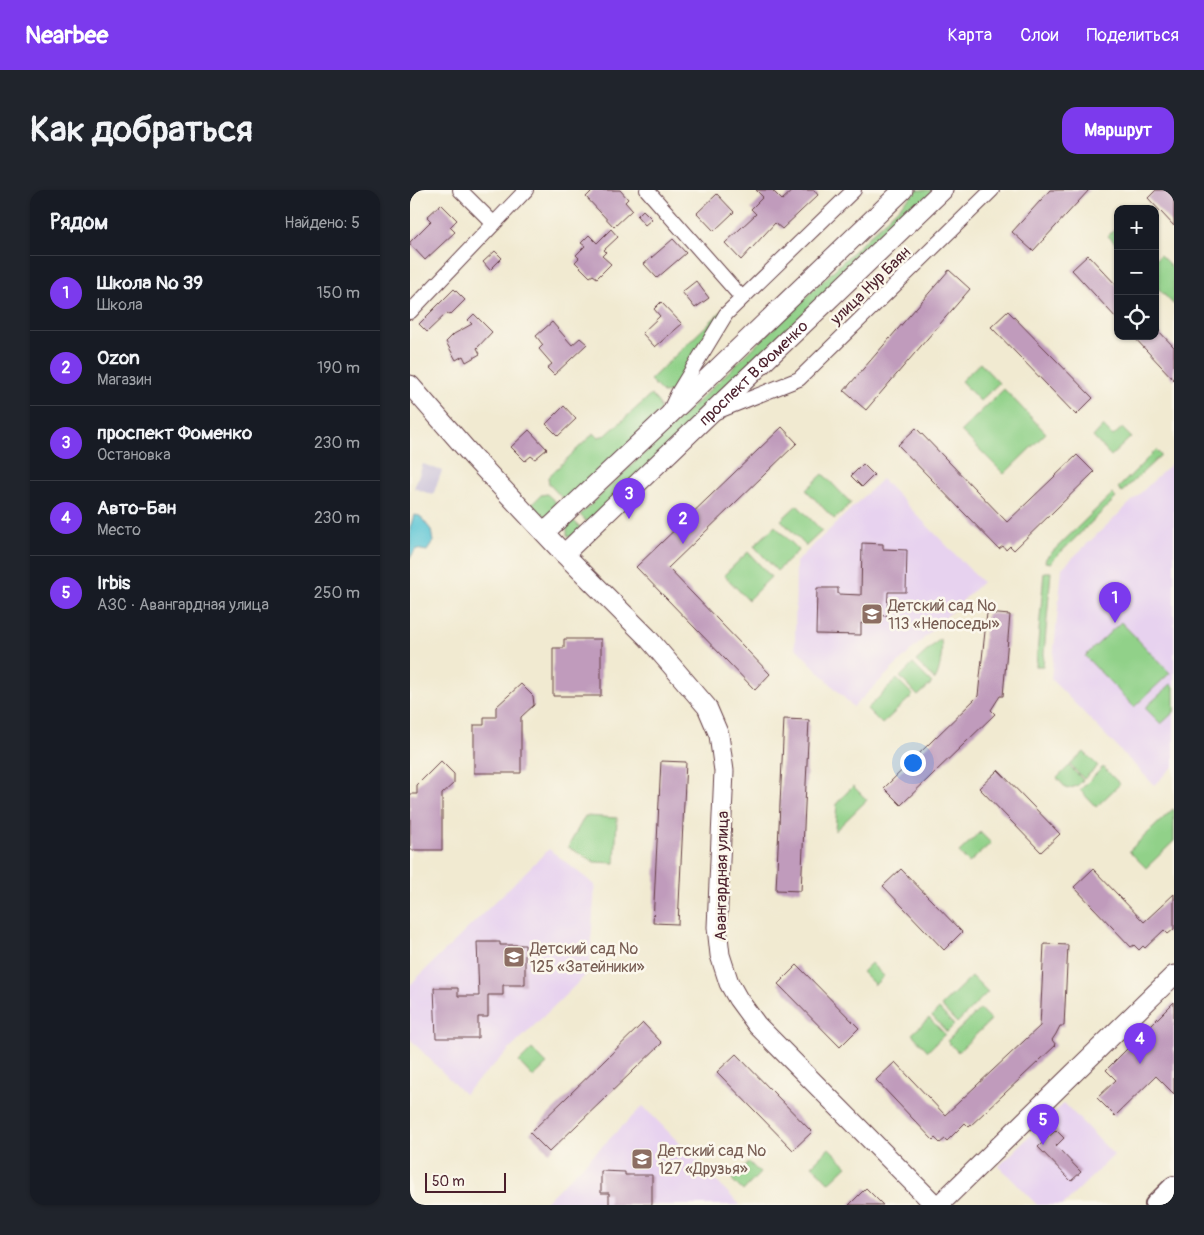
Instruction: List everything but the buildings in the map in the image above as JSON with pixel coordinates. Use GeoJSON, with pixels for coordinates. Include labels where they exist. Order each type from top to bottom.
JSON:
{"type":"FeatureCollection","features":[{"type":"Feature","properties":{"kind":"main road"},"geometry":{"type":"LineString","coordinates":[[1156,1205],[1174,1187]]}},
{"type":"Feature","properties":{"kind":"street"},"geometry":{"type":"LineString","coordinates":[[460,190],[494,224]]}},
{"type":"Feature","properties":{"kind":"street"},"geometry":{"type":"LineString","coordinates":[[410,312],[526,190]]}},
{"type":"Feature","properties":{"kind":"street"},"geometry":{"type":"LineString","coordinates":[[647,190],[742,298]]}},
{"type":"Feature","properties":{"kind":"street"},"geometry":{"type":"LineString","coordinates":[[666,418],[678,393],[726,314],[854,190]]}},
{"type":"Feature","properties":{"kind":"street","name":"проспект В.Фоменко"},"geometry":{"type":"LineString","coordinates":[[545,532],[903,190]]}},
{"type":"Feature","properties":{"kind":"street","name":"проспект В.Фоменко"},"geometry":{"type":"LineString","coordinates":[[564,554],[943,190]]}},
{"type":"Feature","properties":{"kind":"street","name":"улица Нур Баян"},"geometry":{"type":"LineString","coordinates":[[709,415],[799,378],[992,190]]}},
{"type":"Feature","properties":{"kind":"street","name":"Авангардная улица"},"geometry":{"type":"LineString","coordinates":[[410,386],[473,457],[564,554],[647,637],[707,707],[719,735],[724,771],[717,927],[720,955],[729,983],[757,1025],[935,1205]]}},
{"type":"Feature","properties":{"kind":"street"},"geometry":{"type":"LineString","coordinates":[[939,1205],[1174,975]]}},
{"type":"Feature","properties":{"kind":"shaded area"},"geometry":{"type":"Polygon","coordinates":[[[1174,461],[1174,766],[1154,785],[1051,679],[1062,568],[1174,461]]]}},
{"type":"Feature","properties":{"kind":"shaded area"},"geometry":{"type":"Polygon","coordinates":[[[423,464],[442,471],[433,495],[414,488],[423,464]]]}},
{"type":"Feature","properties":{"kind":"shaded area","name":"Детский сад № 113 «Непоседы»"},"geometry":{"type":"Polygon","coordinates":[[[882,479],[982,582],[853,707],[795,647],[796,562],[882,479]]]}},
{"type":"Feature","properties":{"kind":"shaded area","name":"Детский сад № 125 «Затейники»"},"geometry":{"type":"Polygon","coordinates":[[[549,849],[595,885],[589,972],[464,1094],[410,1039],[410,985],[549,849]]]}},
{"type":"Feature","properties":{"kind":"shaded area"},"geometry":{"type":"Polygon","coordinates":[[[1064,1103],[1114,1155],[1063,1205],[1037,1205],[999,1166],[1064,1103]]]}},
{"type":"Feature","properties":{"kind":"shaded area","name":"Детский сад № 127 «Друзья»"},"geometry":{"type":"Polygon","coordinates":[[[643,1106],[740,1205],[542,1205],[643,1106]]]}},
{"type":"Feature","properties":{"kind":"green space"},"geometry":{"type":"Polygon","coordinates":[[[917,190],[937,190],[590,525],[580,515],[917,190]]]}},
{"type":"Feature","properties":{"kind":"green space"},"geometry":{"type":"Polygon","coordinates":[[[1114,230],[1114,242],[1108,236],[1114,230]]]}},
{"type":"Feature","properties":{"kind":"green space"},"geometry":{"type":"Polygon","coordinates":[[[1159,256],[1174,269],[1174,305],[1159,289],[1159,256]]]}},
{"type":"Feature","properties":{"kind":"green space"},"geometry":{"type":"Polygon","coordinates":[[[733,300],[672,392],[663,393],[650,380],[733,300]]]}},
{"type":"Feature","properties":{"kind":"green space"},"geometry":{"type":"Polygon","coordinates":[[[980,363],[999,383],[980,401],[961,381],[980,363]]]}},
{"type":"Feature","properties":{"kind":"green space"},"geometry":{"type":"Polygon","coordinates":[[[1004,389],[1046,433],[1004,474],[961,431],[1004,389]]]}},
{"type":"Feature","properties":{"kind":"green space"},"geometry":{"type":"Polygon","coordinates":[[[651,395],[658,402],[661,410],[570,506],[549,484],[548,477],[594,433],[598,437],[606,435],[651,395]]]}},
{"type":"Feature","properties":{"kind":"green space"},"geometry":{"type":"Polygon","coordinates":[[[1103,426],[1113,436],[1122,428],[1131,437],[1111,456],[1093,437],[1103,426]]]}},
{"type":"Feature","properties":{"kind":"green space"},"geometry":{"type":"Polygon","coordinates":[[[1156,450],[1161,455],[1122,492],[1118,488],[1156,450]]]}},
{"type":"Feature","properties":{"kind":"green space"},"geometry":{"type":"Polygon","coordinates":[[[823,474],[851,503],[834,519],[806,490],[823,474]]]}},
{"type":"Feature","properties":{"kind":"green space"},"geometry":{"type":"Polygon","coordinates":[[[547,494],[565,511],[546,516],[529,507],[541,495],[547,494]]]}},
{"type":"Feature","properties":{"kind":"green space"},"geometry":{"type":"Polygon","coordinates":[[[1112,494],[1116,498],[1052,563],[1045,562],[1046,558],[1112,494]]]}},
{"type":"Feature","properties":{"kind":"green space"},"geometry":{"type":"Polygon","coordinates":[[[797,505],[822,531],[806,546],[781,520],[797,505]]]}},
{"type":"Feature","properties":{"kind":"green space"},"geometry":{"type":"Polygon","coordinates":[[[573,520],[584,531],[570,537],[567,535],[567,527],[573,520]]]}},
{"type":"Feature","properties":{"kind":"green space"},"geometry":{"type":"Polygon","coordinates":[[[775,526],[799,550],[777,571],[754,546],[775,526]]]}},
{"type":"Feature","properties":{"kind":"green space"},"geometry":{"type":"Polygon","coordinates":[[[748,552],[771,577],[748,600],[724,575],[748,552]]]}},
{"type":"Feature","properties":{"kind":"green space"},"geometry":{"type":"Polygon","coordinates":[[[1044,572],[1051,572],[1043,666],[1036,666],[1044,572]]]}},
{"type":"Feature","properties":{"kind":"green space"},"geometry":{"type":"Polygon","coordinates":[[[1121,622],[1170,673],[1134,707],[1085,656],[1121,622]]]}},
{"type":"Feature","properties":{"kind":"green space"},"geometry":{"type":"Polygon","coordinates":[[[940,639],[942,647],[941,660],[935,680],[916,661],[940,639]]]}},
{"type":"Feature","properties":{"kind":"green space"},"geometry":{"type":"Polygon","coordinates":[[[913,664],[932,683],[918,696],[900,677],[913,664]]]}},
{"type":"Feature","properties":{"kind":"green space"},"geometry":{"type":"Polygon","coordinates":[[[897,679],[913,695],[882,724],[867,709],[897,679]]]}},
{"type":"Feature","properties":{"kind":"green space"},"geometry":{"type":"Polygon","coordinates":[[[1171,684],[1174,687],[1174,712],[1161,724],[1145,708],[1171,684]]]}},
{"type":"Feature","properties":{"kind":"green space"},"geometry":{"type":"Polygon","coordinates":[[[1084,752],[1098,766],[1084,779],[1070,765],[1084,752]]]}},
{"type":"Feature","properties":{"kind":"green space"},"geometry":{"type":"Polygon","coordinates":[[[1069,766],[1083,780],[1077,786],[1067,789],[1057,778],[1069,766]]]}},
{"type":"Feature","properties":{"kind":"green space"},"geometry":{"type":"Polygon","coordinates":[[[1103,767],[1120,784],[1096,807],[1080,790],[1103,767]]]}},
{"type":"Feature","properties":{"kind":"green space"},"geometry":{"type":"Polygon","coordinates":[[[853,786],[867,800],[835,831],[837,803],[853,786]]]}},
{"type":"Feature","properties":{"kind":"green space"},"geometry":{"type":"Polygon","coordinates":[[[1173,809],[1174,841],[1146,868],[1129,851],[1173,809]]]}},
{"type":"Feature","properties":{"kind":"green space"},"geometry":{"type":"Polygon","coordinates":[[[585,816],[617,818],[615,863],[594,862],[568,847],[585,816]]]}},
{"type":"Feature","properties":{"kind":"green space"},"geometry":{"type":"Polygon","coordinates":[[[980,832],[991,843],[969,863],[959,852],[980,832]]]}},
{"type":"Feature","properties":{"kind":"green space"},"geometry":{"type":"Polygon","coordinates":[[[871,963],[884,976],[875,985],[862,972],[871,963]]]}},
{"type":"Feature","properties":{"kind":"green space"},"geometry":{"type":"Polygon","coordinates":[[[972,976],[988,992],[957,1023],[941,1006],[972,976]]]}},
{"type":"Feature","properties":{"kind":"green space"},"geometry":{"type":"Polygon","coordinates":[[[939,1009],[954,1025],[947,1032],[932,1016],[939,1009]]]}},
{"type":"Feature","properties":{"kind":"green space"},"geometry":{"type":"Polygon","coordinates":[[[980,1009],[991,1020],[958,1052],[947,1041],[980,1009]]]}},
{"type":"Feature","properties":{"kind":"green space"},"geometry":{"type":"Polygon","coordinates":[[[929,1018],[945,1034],[928,1051],[912,1034],[929,1018]]]}},
{"type":"Feature","properties":{"kind":"green space"},"geometry":{"type":"Polygon","coordinates":[[[532,1049],[547,1064],[533,1077],[519,1062],[532,1049]]]}},
{"type":"Feature","properties":{"kind":"green space"},"geometry":{"type":"Polygon","coordinates":[[[829,1148],[847,1166],[829,1183],[812,1165],[829,1148]]]}},
{"type":"Feature","properties":{"kind":"green space"},"geometry":{"type":"Polygon","coordinates":[[[749,1162],[760,1173],[743,1191],[732,1180],[749,1162]]]}},
{"type":"Feature","properties":{"kind":"water"},"geometry":{"type":"Polygon","coordinates":[[[414,515],[420,516],[431,530],[433,542],[427,551],[416,549],[410,558],[410,528],[414,515]]]}},
{"type":"Feature","properties":{"kind":"place","name":"проспект Фоменко"},"geometry":{"type":"Point","coordinates":[629,519]}},
{"type":"Feature","properties":{"kind":"place","name":"Ozon"},"geometry":{"type":"Point","coordinates":[683,544]}},
{"type":"Feature","properties":{"kind":"place","name":"Детский сад № 113 «Непоседы»"},"geometry":{"type":"Point","coordinates":[872,614]}},
{"type":"Feature","properties":{"kind":"place","name":"Школа № 39"},"geometry":{"type":"Point","coordinates":[1115,623]}},
{"type":"Feature","properties":{"kind":"place","name":"Детский сад № 125 «Затейники»"},"geometry":{"type":"Point","coordinates":[514,957]}},
{"type":"Feature","properties":{"kind":"place","name":"Авто-Бан"},"geometry":{"type":"Point","coordinates":[1140,1064]}},
{"type":"Feature","properties":{"kind":"place","name":"Irbis"},"geometry":{"type":"Point","coordinates":[1043,1145]}},
{"type":"Feature","properties":{"kind":"place","name":"Детский сад № 127 «Друзья»"},"geometry":{"type":"Point","coordinates":[642,1159]}}]}
